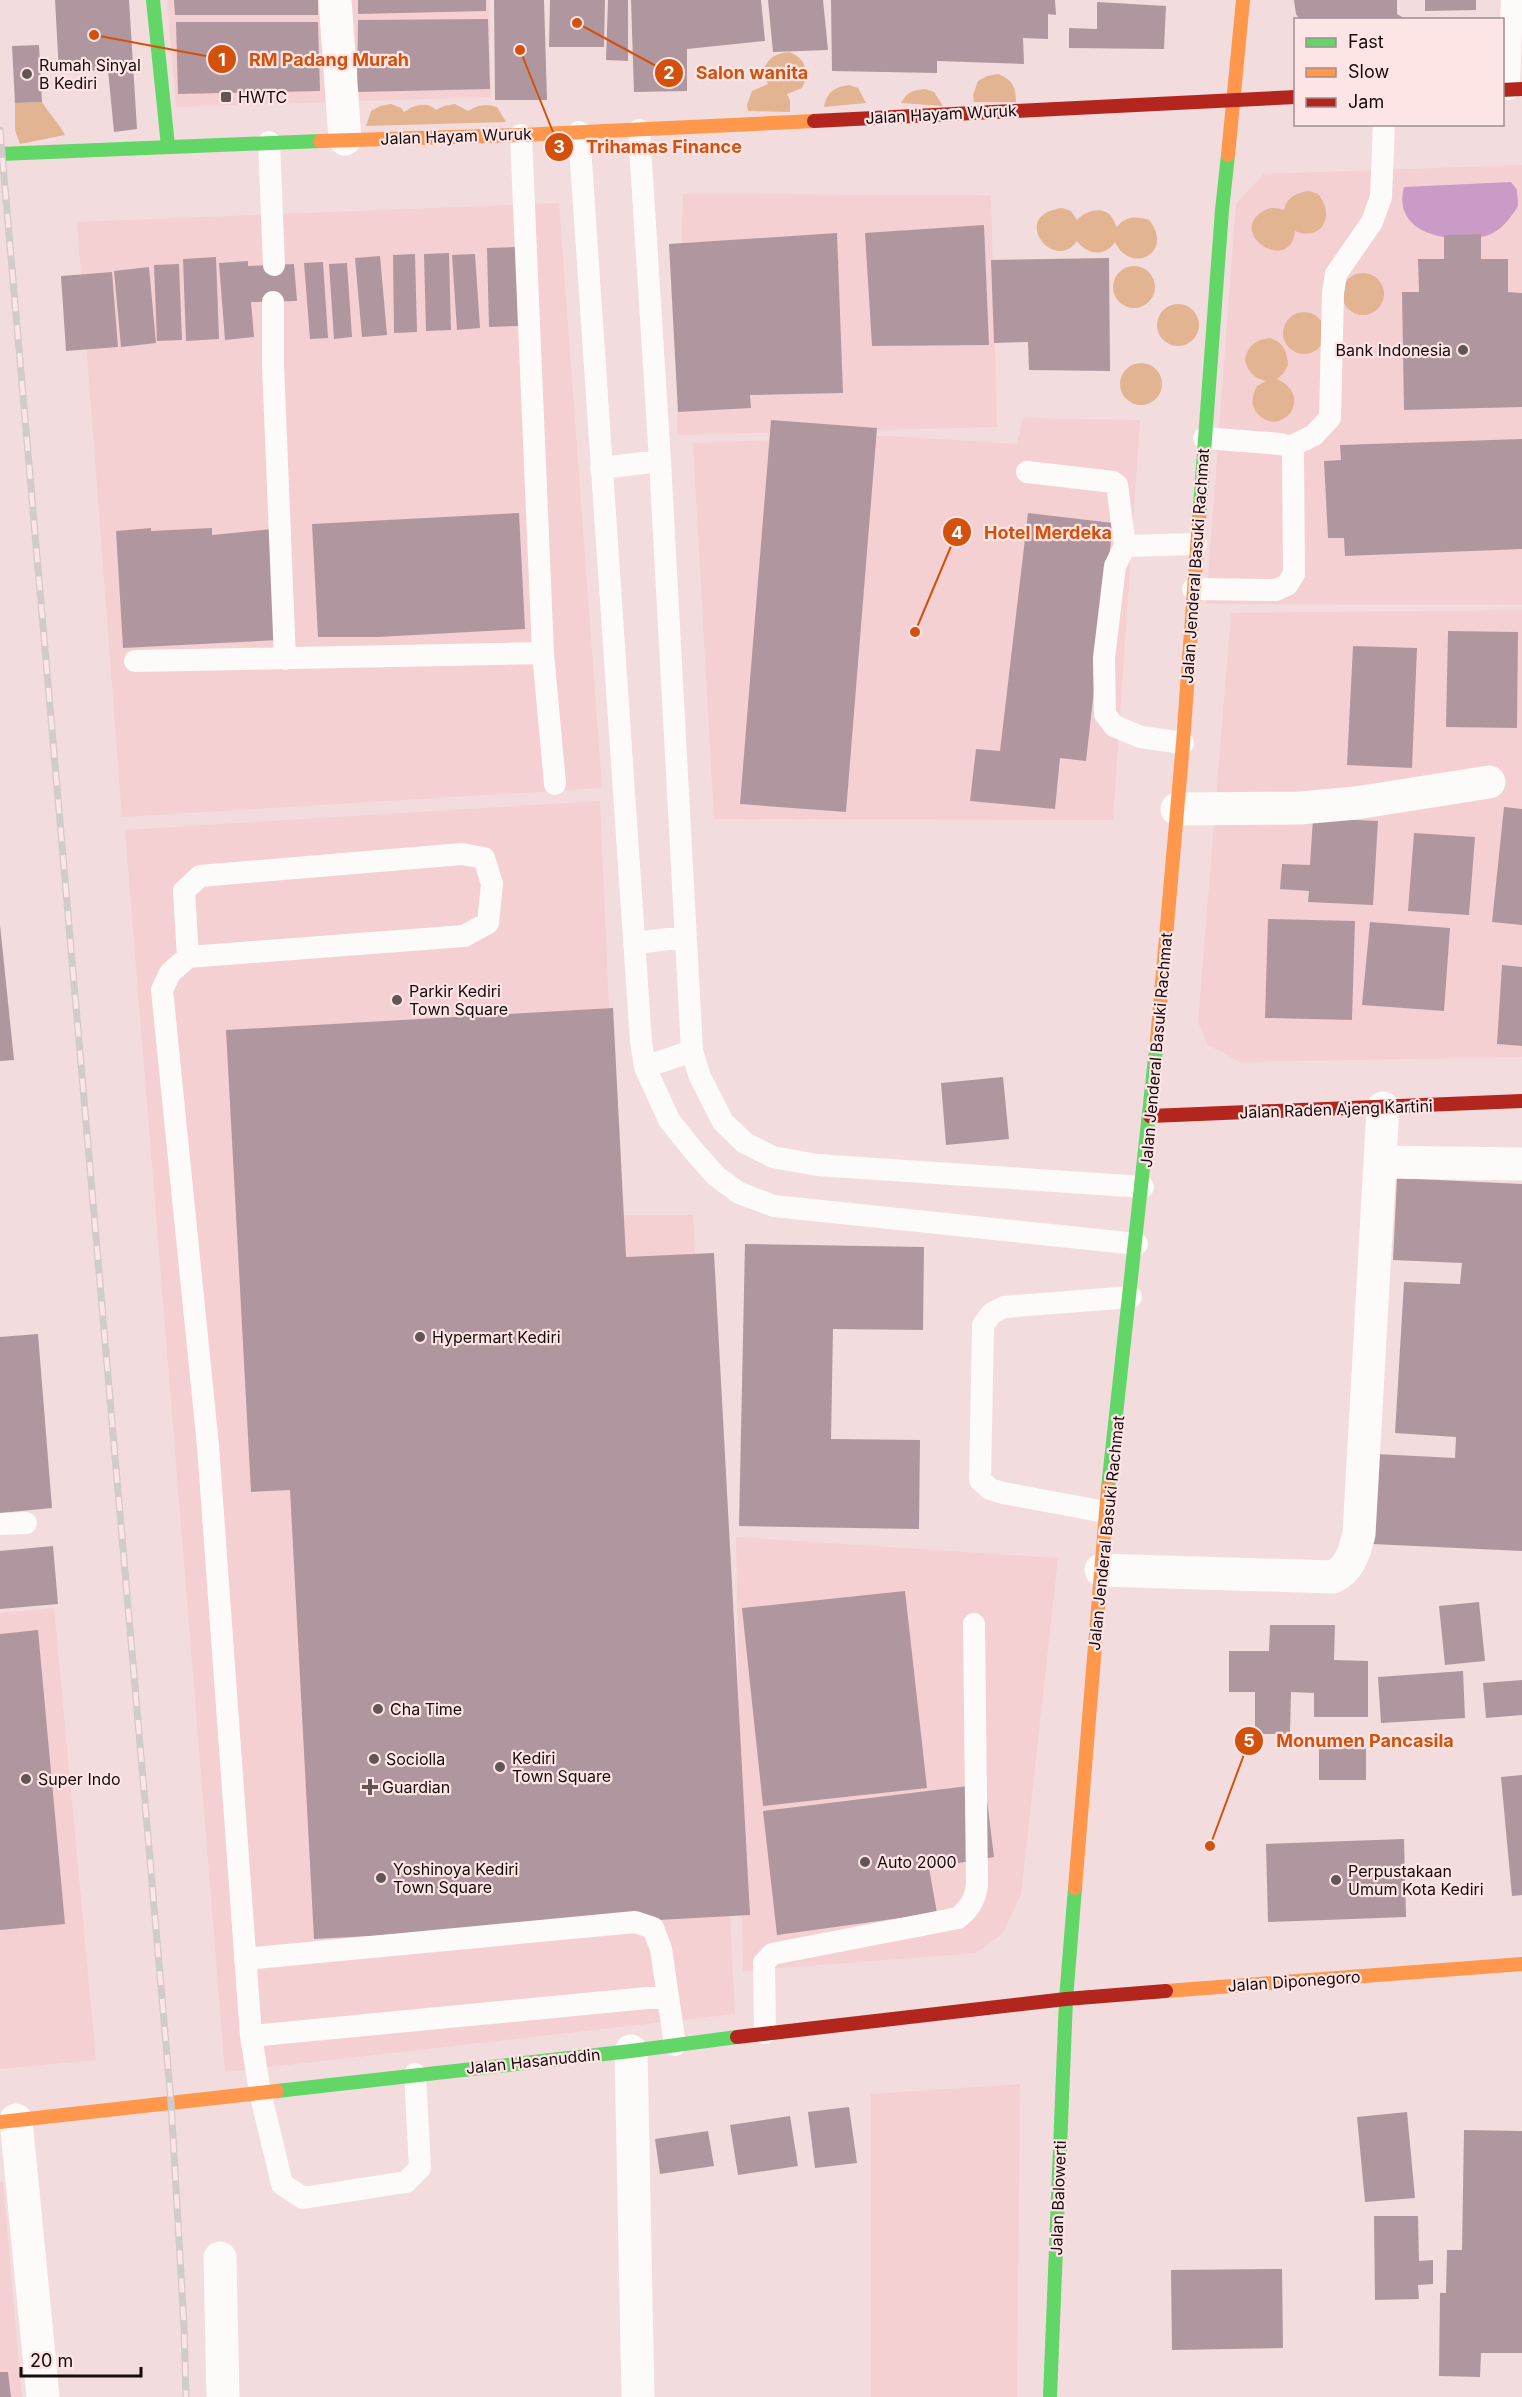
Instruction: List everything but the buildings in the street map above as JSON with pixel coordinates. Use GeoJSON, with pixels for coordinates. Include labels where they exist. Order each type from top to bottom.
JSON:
{"type":"FeatureCollection","features":[{"type":"Feature","properties":{"kind":"main road"},"geometry":{"type":"LineString","coordinates":[[153,0],[168,146]]}},
{"type":"Feature","properties":{"kind":"main road","name":"Jalan Jenderal Basuki Rachmat"},"geometry":{"type":"LineString","coordinates":[[1066,1999],[1105,1512],[1150,1116],[1183,743],[1222,210],[1235,100],[1243,0]]}},
{"type":"Feature","properties":{"kind":"main road","name":"Jalan Hayam Wuruk"},"geometry":{"type":"LineString","coordinates":[[0,154],[345,139],[521,135],[1294,96]]}},
{"type":"Feature","properties":{"kind":"main road","name":"Jalan Raden Ajeng Kartini"},"geometry":{"type":"LineString","coordinates":[[1150,1116],[1522,1101]]}},
{"type":"Feature","properties":{"kind":"main road","name":"Jalan Diponegoro"},"geometry":{"type":"LineString","coordinates":[[1066,1999],[1522,1964]]}},
{"type":"Feature","properties":{"kind":"main road","name":"Jalan Hasanuddin"},"geometry":{"type":"LineString","coordinates":[[8,2121],[631,2051],[765,2033],[1066,1999]]}},
{"type":"Feature","properties":{"kind":"main road","name":"Jalan Balowerti"},"geometry":{"type":"LineString","coordinates":[[1050,2397],[1066,1999]]}},
{"type":"Feature","properties":{"kind":"street"},"geometry":{"type":"LineString","coordinates":[[335,0],[345,139]]}},
{"type":"Feature","properties":{"kind":"street"},"geometry":{"type":"LineString","coordinates":[[1177,809],[1311,807],[1356,803],[1489,782]]}},
{"type":"Feature","properties":{"kind":"street"},"geometry":{"type":"LineString","coordinates":[[1101,1570],[1333,1577],[1346,1571],[1359,1534],[1383,1108]]}},
{"type":"Feature","properties":{"kind":"street"},"geometry":{"type":"LineString","coordinates":[[1380,1162],[1522,1164]]}},
{"type":"Feature","properties":{"kind":"street"},"geometry":{"type":"LineString","coordinates":[[631,2051],[638,2397]]}},
{"type":"Feature","properties":{"kind":"street"},"geometry":{"type":"LineString","coordinates":[[8,2121],[43,2397]]}},
{"type":"Feature","properties":{"kind":"street"},"geometry":{"type":"LineString","coordinates":[[220,2258],[223,2397]]}},
{"type":"Feature","properties":{"kind":"lane"},"geometry":{"type":"LineString","coordinates":[[1511,89],[1512,0]]}},
{"type":"Feature","properties":{"kind":"lane"},"geometry":{"type":"LineString","coordinates":[[1204,438],[1281,444],[1290,447],[1314,435],[1330,418],[1336,274],[1372,222],[1381,197],[1384,126]]}},
{"type":"Feature","properties":{"kind":"lane"},"geometry":{"type":"LineString","coordinates":[[639,129],[660,461],[692,1051],[700,1077],[723,1122],[745,1143],[773,1157],[817,1165],[1143,1187]]}},
{"type":"Feature","properties":{"kind":"lane"},"geometry":{"type":"LineString","coordinates":[[579,132],[641,1042],[645,1067],[669,1120],[716,1176],[739,1193],[774,1206],[1137,1244]]}},
{"type":"Feature","properties":{"kind":"lane"},"geometry":{"type":"LineString","coordinates":[[521,135],[543,653],[555,784]]}},
{"type":"Feature","properties":{"kind":"lane"},"geometry":{"type":"LineString","coordinates":[[269,142],[274,265]]}},
{"type":"Feature","properties":{"kind":"lane"},"geometry":{"type":"LineString","coordinates":[[273,302],[273,365],[285,659]]}},
{"type":"Feature","properties":{"kind":"lane"},"geometry":{"type":"LineString","coordinates":[[1193,589],[1276,590],[1287,585],[1294,574],[1293,455],[1290,447]]}},
{"type":"Feature","properties":{"kind":"lane"},"geometry":{"type":"LineString","coordinates":[[601,468],[660,461]]}},
{"type":"Feature","properties":{"kind":"lane"},"geometry":{"type":"LineString","coordinates":[[1027,472],[1113,482],[1117,485],[1125,546],[1115,566],[1104,658],[1105,714],[1114,726],[1141,737],[1183,743]]}},
{"type":"Feature","properties":{"kind":"lane"},"geometry":{"type":"LineString","coordinates":[[1125,546],[1196,544]]}},
{"type":"Feature","properties":{"kind":"lane"},"geometry":{"type":"LineString","coordinates":[[135,661],[543,653]]}},
{"type":"Feature","properties":{"kind":"lane"},"geometry":{"type":"LineString","coordinates":[[188,957],[184,891],[200,876],[462,854],[484,858],[492,884],[488,924],[464,936],[188,957],[170,973],[162,990],[208,1446],[251,2036],[260,2092],[282,2184],[303,2198],[406,2182],[420,2168],[415,2074]]}},
{"type":"Feature","properties":{"kind":"lane"},"geometry":{"type":"LineString","coordinates":[[636,943],[685,937]]}},
{"type":"Feature","properties":{"kind":"lane"},"geometry":{"type":"LineString","coordinates":[[645,1067],[692,1051]]}},
{"type":"Feature","properties":{"kind":"lane"},"geometry":{"type":"LineString","coordinates":[[1105,1512],[1003,1493],[990,1489],[980,1480],[983,1325],[992,1313],[1004,1308],[1131,1297]]}},
{"type":"Feature","properties":{"kind":"lane"},"geometry":{"type":"LineString","coordinates":[[0,1524],[26,1523]]}},
{"type":"Feature","properties":{"kind":"lane"},"geometry":{"type":"LineString","coordinates":[[765,2033],[764,1963],[766,1958],[772,1954],[958,1918],[969,1910],[975,1898],[977,1873],[974,1624]]}},
{"type":"Feature","properties":{"kind":"lane"},"geometry":{"type":"LineString","coordinates":[[245,1959],[635,1922],[653,1928],[662,1949],[675,2045]]}},
{"type":"Feature","properties":{"kind":"lane"},"geometry":{"type":"LineString","coordinates":[[251,2036],[668,1996]]}},
{"type":"Feature","properties":{"kind":"shaded area"},"geometry":{"type":"Polygon","coordinates":[[[167,0],[489,0],[491,97],[176,107],[167,0]]]}},
{"type":"Feature","properties":{"kind":"shaded area"},"geometry":{"type":"Polygon","coordinates":[[[789,52],[803,62],[806,71],[802,88],[787,94],[790,101],[790,112],[748,111],[747,105],[752,91],[768,84],[763,73],[769,60],[779,54],[789,52]]]}},
{"type":"Feature","properties":{"kind":"shaded area"},"geometry":{"type":"Polygon","coordinates":[[[998,74],[1007,78],[1012,84],[1016,102],[974,102],[973,95],[978,81],[998,74]]]}},
{"type":"Feature","properties":{"kind":"shaded area"},"geometry":{"type":"Polygon","coordinates":[[[849,85],[858,88],[866,103],[824,107],[832,91],[849,85]]]}},
{"type":"Feature","properties":{"kind":"shaded area"},"geometry":{"type":"Polygon","coordinates":[[[925,89],[934,92],[943,106],[901,103],[911,92],[925,89]]]}},
{"type":"Feature","properties":{"kind":"shaded area"},"geometry":{"type":"Polygon","coordinates":[[[42,102],[65,135],[20,144],[15,130],[15,103],[42,102]]]}},
{"type":"Feature","properties":{"kind":"shaded area"},"geometry":{"type":"Polygon","coordinates":[[[391,104],[401,108],[404,112],[420,105],[436,110],[455,104],[468,111],[478,106],[489,105],[497,107],[506,122],[366,126],[371,111],[391,104]]]}},
{"type":"Feature","properties":{"kind":"shaded area","name":"Bank Indonesia"},"geometry":{"type":"Polygon","coordinates":[[[1522,165],[1522,605],[1206,604],[1236,203],[1264,174],[1522,165]]]}},
{"type":"Feature","properties":{"kind":"shaded area"},"geometry":{"type":"Polygon","coordinates":[[[1511,182],[1517,190],[1518,206],[1501,228],[1485,236],[1450,238],[1438,236],[1417,227],[1404,211],[1402,200],[1404,187],[1511,182]]]}},
{"type":"Feature","properties":{"kind":"shaded area"},"geometry":{"type":"Polygon","coordinates":[[[1309,191],[1318,194],[1326,210],[1326,218],[1319,230],[1313,233],[1295,231],[1291,244],[1283,250],[1274,250],[1264,246],[1256,239],[1252,230],[1253,221],[1262,212],[1273,208],[1284,210],[1287,202],[1293,196],[1309,191]]]}},
{"type":"Feature","properties":{"kind":"shaded area"},"geometry":{"type":"Polygon","coordinates":[[[683,194],[991,195],[997,427],[677,435],[683,194]]]}},
{"type":"Feature","properties":{"kind":"shaded area"},"geometry":{"type":"Polygon","coordinates":[[[559,203],[602,788],[122,817],[77,222],[559,203]]]}},
{"type":"Feature","properties":{"kind":"shaded area"},"geometry":{"type":"Polygon","coordinates":[[[1062,208],[1071,211],[1077,220],[1092,211],[1101,210],[1112,217],[1117,227],[1120,223],[1132,218],[1149,220],[1156,232],[1157,242],[1154,250],[1148,256],[1140,258],[1131,257],[1122,252],[1115,242],[1101,252],[1085,249],[1077,241],[1068,249],[1057,251],[1048,247],[1041,240],[1037,230],[1038,221],[1046,213],[1062,208]]]}},
{"type":"Feature","properties":{"kind":"shaded area"},"geometry":{"type":"Polygon","coordinates":[[[1134,266],[1142,267],[1149,272],[1154,279],[1154,295],[1149,302],[1142,307],[1134,308],[1126,307],[1119,302],[1114,295],[1113,287],[1114,279],[1119,272],[1126,267],[1134,266]]]}},
{"type":"Feature","properties":{"kind":"shaded area"},"geometry":{"type":"Polygon","coordinates":[[[1363,273],[1378,279],[1384,294],[1378,309],[1363,315],[1348,309],[1342,294],[1348,279],[1363,273]]]}},
{"type":"Feature","properties":{"kind":"shaded area"},"geometry":{"type":"Polygon","coordinates":[[[1178,304],[1186,305],[1193,310],[1198,317],[1198,333],[1193,340],[1186,345],[1178,346],[1170,345],[1163,340],[1158,333],[1157,325],[1158,317],[1163,310],[1170,305],[1178,304]]]}},
{"type":"Feature","properties":{"kind":"shaded area"},"geometry":{"type":"Polygon","coordinates":[[[1304,312],[1319,318],[1325,333],[1319,348],[1304,354],[1289,348],[1283,333],[1289,318],[1304,312]]]}},
{"type":"Feature","properties":{"kind":"shaded area"},"geometry":{"type":"Polygon","coordinates":[[[1270,338],[1279,342],[1286,352],[1288,365],[1277,379],[1288,387],[1294,396],[1294,405],[1290,413],[1284,419],[1275,422],[1266,420],[1257,413],[1253,406],[1252,400],[1257,386],[1266,381],[1252,374],[1245,360],[1253,344],[1270,338]]]}},
{"type":"Feature","properties":{"kind":"shaded area"},"geometry":{"type":"Polygon","coordinates":[[[1141,363],[1149,364],[1156,369],[1161,376],[1161,392],[1156,399],[1149,404],[1141,405],[1133,404],[1126,399],[1121,392],[1120,384],[1121,376],[1126,369],[1133,364],[1141,363]]]}},
{"type":"Feature","properties":{"kind":"shaded area"},"geometry":{"type":"Polygon","coordinates":[[[1023,418],[1140,420],[1113,820],[714,819],[693,443],[891,436],[1017,444],[1023,418]]]}},
{"type":"Feature","properties":{"kind":"shaded area"},"geometry":{"type":"Polygon","coordinates":[[[1522,610],[1522,1057],[1240,1062],[1208,1045],[1198,1022],[1231,613],[1522,610]]]}},
{"type":"Feature","properties":{"kind":"shaded area","name":"Kediri Town Square"},"geometry":{"type":"Polygon","coordinates":[[[600,801],[618,1215],[693,1215],[735,2014],[225,2072],[125,830],[600,801]]]}},
{"type":"Feature","properties":{"kind":"shaded area"},"geometry":{"type":"Polygon","coordinates":[[[736,1537],[1058,1558],[1021,1894],[1003,1933],[976,1953],[743,1971],[736,1537]]]}},
{"type":"Feature","properties":{"kind":"shaded area"},"geometry":{"type":"Polygon","coordinates":[[[54,1608],[96,2060],[0,2069],[0,1613],[54,1608]]]}},
{"type":"Feature","properties":{"kind":"shaded area"},"geometry":{"type":"Polygon","coordinates":[[[1020,2084],[1017,2397],[871,2397],[871,2094],[1020,2084]]]}},
{"type":"Feature","properties":{"kind":"shaded area"},"geometry":{"type":"Polygon","coordinates":[[[0,2182],[3,2182],[22,2397],[0,2397],[0,2182]]]}},
{"type":"Feature","properties":{"kind":"railway"},"geometry":{"type":"LineString","coordinates":[[0,130],[171,2102],[186,2397]]}},
{"type":"Feature","properties":{"kind":"traffic: fast"},"geometry":{"type":"LineString","coordinates":[[153,0],[168,146]]}},
{"type":"Feature","properties":{"kind":"traffic: fast"},"geometry":{"type":"LineString","coordinates":[[0,154],[320,141]]}},
{"type":"Feature","properties":{"kind":"traffic: fast"},"geometry":{"type":"LineString","coordinates":[[1199,520],[1228,155]]}},
{"type":"Feature","properties":{"kind":"traffic: fast"},"geometry":{"type":"LineString","coordinates":[[1108,1488],[1157,1040]]}},
{"type":"Feature","properties":{"kind":"traffic: fast"},"geometry":{"type":"LineString","coordinates":[[1050,2397],[1066,1999],[1075,1888]]}},
{"type":"Feature","properties":{"kind":"traffic: fast"},"geometry":{"type":"LineString","coordinates":[[277,2091],[737,2037]]}},
{"type":"Feature","properties":{"kind":"traffic: slow"},"geometry":{"type":"LineString","coordinates":[[1228,155],[1243,0]]}},
{"type":"Feature","properties":{"kind":"traffic: slow"},"geometry":{"type":"LineString","coordinates":[[320,141],[521,135],[814,121]]}},
{"type":"Feature","properties":{"kind":"traffic: slow"},"geometry":{"type":"LineString","coordinates":[[1157,1040],[1183,743],[1199,520]]}},
{"type":"Feature","properties":{"kind":"traffic: slow"},"geometry":{"type":"LineString","coordinates":[[1075,1888],[1108,1488]]}},
{"type":"Feature","properties":{"kind":"traffic: slow"},"geometry":{"type":"LineString","coordinates":[[1166,1991],[1522,1964]]}},
{"type":"Feature","properties":{"kind":"traffic: slow"},"geometry":{"type":"LineString","coordinates":[[0,2122],[277,2091]]}},
{"type":"Feature","properties":{"kind":"traffic: jam"},"geometry":{"type":"LineString","coordinates":[[1504,90],[1522,89]]}},
{"type":"Feature","properties":{"kind":"traffic: jam"},"geometry":{"type":"LineString","coordinates":[[814,121],[1294,97]]}},
{"type":"Feature","properties":{"kind":"traffic: jam"},"geometry":{"type":"LineString","coordinates":[[1150,1116],[1522,1101]]}},
{"type":"Feature","properties":{"kind":"traffic: jam"},"geometry":{"type":"LineString","coordinates":[[737,2037],[1066,1999],[1166,1991]]}},
{"type":"Feature","properties":{"kind":"place","name":"Salon wanita"},"geometry":{"type":"Point","coordinates":[577,23]}},
{"type":"Feature","properties":{"kind":"place","name":"RM Padang Murah"},"geometry":{"type":"Point","coordinates":[94,35]}},
{"type":"Feature","properties":{"kind":"place","name":"Trihamas Finance"},"geometry":{"type":"Point","coordinates":[520,50]}},
{"type":"Feature","properties":{"kind":"place","name":"Rumah Sinyal B Kediri"},"geometry":{"type":"Point","coordinates":[27,74]}},
{"type":"Feature","properties":{"kind":"place","name":"HWTC"},"geometry":{"type":"Point","coordinates":[226,97]}},
{"type":"Feature","properties":{"kind":"place","name":"Bank Indonesia"},"geometry":{"type":"Point","coordinates":[1463,350]}},
{"type":"Feature","properties":{"kind":"place","name":"Hotel Merdeka"},"geometry":{"type":"Point","coordinates":[915,632]}},
{"type":"Feature","properties":{"kind":"place","name":"Parkir Kediri Town Square"},"geometry":{"type":"Point","coordinates":[397,1000]}},
{"type":"Feature","properties":{"kind":"place","name":"Hypermart Kediri"},"geometry":{"type":"Point","coordinates":[420,1337]}},
{"type":"Feature","properties":{"kind":"place","name":"Cha Time"},"geometry":{"type":"Point","coordinates":[378,1709]}},
{"type":"Feature","properties":{"kind":"place","name":"Sociolla"},"geometry":{"type":"Point","coordinates":[374,1759]}},
{"type":"Feature","properties":{"kind":"place","name":"Kediri Town Square"},"geometry":{"type":"Point","coordinates":[500,1767]}},
{"type":"Feature","properties":{"kind":"place","name":"Super Indo"},"geometry":{"type":"Point","coordinates":[26,1779]}},
{"type":"Feature","properties":{"kind":"place","name":"Guardian"},"geometry":{"type":"Point","coordinates":[370,1787]}},
{"type":"Feature","properties":{"kind":"place","name":"Monumen Pancasila"},"geometry":{"type":"Point","coordinates":[1210,1846]}},
{"type":"Feature","properties":{"kind":"place","name":"Auto 2000"},"geometry":{"type":"Point","coordinates":[865,1862]}},
{"type":"Feature","properties":{"kind":"place","name":"Yoshinoya Kediri Town Square"},"geometry":{"type":"Point","coordinates":[381,1878]}},
{"type":"Feature","properties":{"kind":"place","name":"Perpustakaan Umum Kota Kediri"},"geometry":{"type":"Point","coordinates":[1336,1880]}}]}
